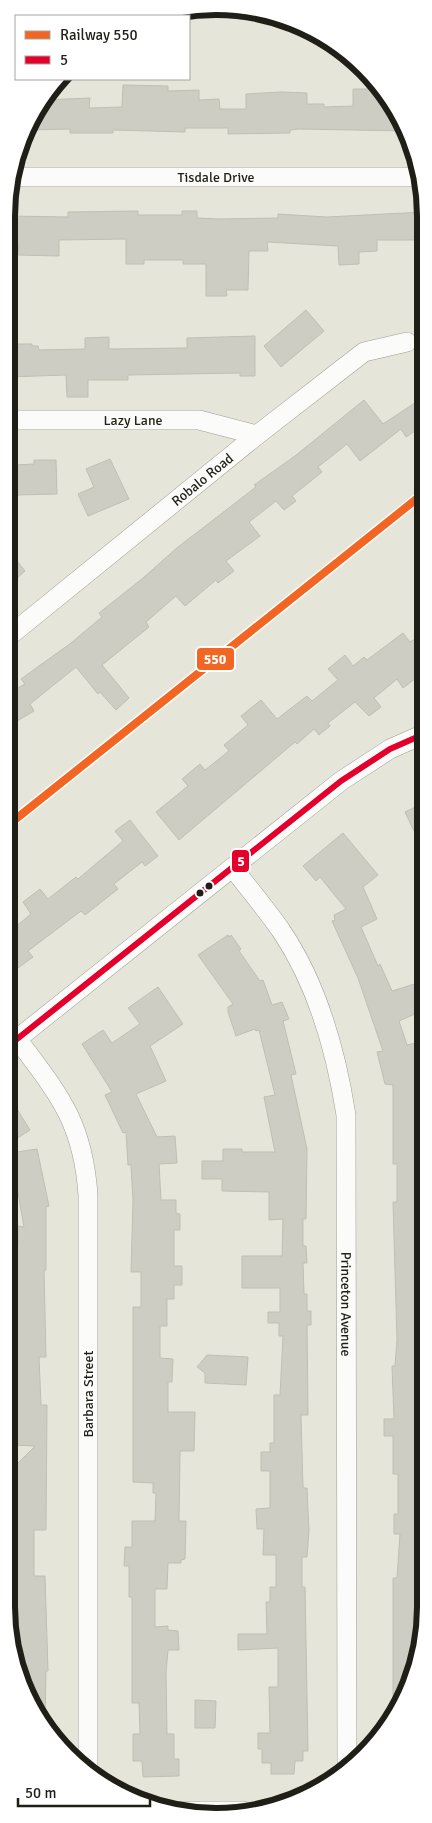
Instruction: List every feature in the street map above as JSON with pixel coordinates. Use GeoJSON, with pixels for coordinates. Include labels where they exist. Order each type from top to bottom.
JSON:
{"type":"FeatureCollection","features":[{"type":"Feature","properties":{"kind":"street","name":"Tisdale Drive"},"geometry":{"type":"LineString","coordinates":[[19,177],[413,178]]}},
{"type":"Feature","properties":{"kind":"street","name":"Robalo Road"},"geometry":{"type":"LineString","coordinates":[[15,631],[257,435],[364,352],[407,342]]}},
{"type":"Feature","properties":{"kind":"street","name":"Lazy Lane"},"geometry":{"type":"LineString","coordinates":[[15,420],[199,420],[257,435]]}},
{"type":"Feature","properties":{"kind":"street"},"geometry":{"type":"LineString","coordinates":[[15,1042],[361,768],[390,750],[417,737]]}},
{"type":"Feature","properties":{"kind":"street","name":"Princeton Avenue"},"geometry":{"type":"LineString","coordinates":[[233,868],[282,932],[312,990],[334,1052],[346,1115],[347,1759]]}},
{"type":"Feature","properties":{"kind":"street","name":"Barbara Street"},"geometry":{"type":"LineString","coordinates":[[15,1046],[54,1089],[69,1112],[79,1138],[86,1167],[88,1195],[88,1762]]}},
{"type":"Feature","properties":{"kind":"building"},"geometry":{"type":"Polygon","coordinates":[[[123,85],[168,86],[168,91],[199,90],[199,100],[219,99],[220,109],[246,109],[246,94],[281,92],[307,93],[307,104],[324,104],[324,107],[353,106],[353,89],[371,89],[383,104],[398,131],[299,129],[290,130],[290,133],[228,134],[228,128],[185,128],[185,132],[113,130],[113,133],[70,133],[70,129],[35,130],[52,100],[90,98],[89,108],[122,107],[123,85]]]}},
{"type":"Feature","properties":{"kind":"building"},"geometry":{"type":"Polygon","coordinates":[[[138,211],[138,215],[182,215],[182,211],[197,211],[197,218],[219,219],[278,218],[278,214],[327,217],[417,212],[417,240],[377,240],[377,251],[359,252],[359,264],[339,265],[338,246],[267,242],[268,251],[249,251],[248,290],[226,290],[227,296],[206,296],[206,264],[183,264],[183,260],[144,260],[144,264],[126,264],[126,239],[59,240],[59,256],[18,255],[19,242],[15,242],[15,216],[68,217],[68,212],[138,211]]]}},
{"type":"Feature","properties":{"kind":"building"},"geometry":{"type":"Polygon","coordinates":[[[306,310],[324,331],[281,367],[264,346],[306,310]]]}},
{"type":"Feature","properties":{"kind":"building"},"geometry":{"type":"Polygon","coordinates":[[[255,336],[255,376],[240,376],[240,373],[128,375],[128,380],[88,380],[88,397],[67,397],[66,375],[15,377],[15,344],[32,344],[32,346],[38,346],[39,350],[85,349],[85,338],[109,337],[109,349],[187,348],[187,338],[255,336]]]}},
{"type":"Feature","properties":{"kind":"building"},"geometry":{"type":"Polygon","coordinates":[[[364,400],[383,424],[417,402],[417,430],[406,437],[401,429],[360,461],[347,444],[318,467],[322,472],[292,496],[296,501],[284,510],[276,501],[249,522],[260,536],[226,561],[234,571],[218,583],[216,580],[185,606],[176,596],[146,622],[149,627],[102,665],[129,698],[116,710],[100,692],[98,694],[76,667],[30,704],[34,711],[15,722],[15,690],[25,684],[21,679],[71,643],[102,617],[99,613],[178,547],[256,487],[254,485],[295,456],[364,400]]]}},
{"type":"Feature","properties":{"kind":"building"},"geometry":{"type":"Polygon","coordinates":[[[110,459],[129,499],[88,516],[78,494],[94,487],[86,469],[110,459]]]}},
{"type":"Feature","properties":{"kind":"building"},"geometry":{"type":"Polygon","coordinates":[[[34,460],[56,460],[57,494],[17,495],[17,490],[15,490],[15,465],[34,464],[34,460]]]}},
{"type":"Feature","properties":{"kind":"building"},"geometry":{"type":"Polygon","coordinates":[[[15,559],[25,571],[15,580],[15,559]]]}},
{"type":"Feature","properties":{"kind":"building"},"geometry":{"type":"Polygon","coordinates":[[[403,633],[410,642],[415,639],[417,641],[417,677],[403,688],[397,679],[374,698],[381,707],[369,716],[355,702],[328,723],[330,726],[319,735],[314,729],[297,744],[295,742],[179,840],[156,812],[188,786],[182,779],[200,764],[205,770],[229,751],[224,745],[248,725],[241,716],[261,700],[277,719],[307,696],[312,701],[338,680],[328,669],[345,655],[353,666],[364,657],[367,660],[403,633]]]}},
{"type":"Feature","properties":{"kind":"building"},"geometry":{"type":"Polygon","coordinates":[[[417,806],[417,830],[414,831],[405,812],[417,806]]]}},
{"type":"Feature","properties":{"kind":"building"},"geometry":{"type":"Polygon","coordinates":[[[130,820],[158,856],[145,866],[142,862],[114,884],[118,889],[85,915],[81,911],[28,951],[33,957],[15,970],[15,927],[31,914],[23,902],[40,889],[48,899],[76,877],[78,879],[123,841],[115,831],[130,820]]]}},
{"type":"Feature","properties":{"kind":"building"},"geometry":{"type":"Polygon","coordinates":[[[343,833],[378,875],[363,887],[377,919],[361,927],[378,966],[380,964],[392,991],[417,983],[417,1013],[399,1021],[407,1045],[417,1043],[417,1620],[410,1659],[402,1684],[393,1702],[393,1578],[397,1578],[400,1534],[394,1534],[394,1514],[398,1514],[398,1474],[393,1474],[393,1436],[384,1436],[384,1419],[394,1419],[392,1366],[395,1366],[397,1340],[393,1202],[397,1202],[397,1164],[393,1164],[393,1085],[385,1084],[377,1052],[383,1051],[358,978],[332,921],[335,920],[334,915],[346,909],[320,877],[316,881],[303,866],[343,833]]]}},
{"type":"Feature","properties":{"kind":"building"},"geometry":{"type":"Polygon","coordinates":[[[228,935],[229,937],[231,935],[241,949],[239,951],[260,981],[263,980],[272,1005],[282,1002],[289,1019],[283,1021],[296,1074],[291,1075],[307,1149],[306,1219],[303,1219],[303,1246],[306,1246],[307,1263],[303,1263],[304,1294],[307,1294],[307,1311],[311,1311],[311,1325],[307,1325],[308,1415],[301,1415],[303,1488],[307,1488],[309,1531],[307,1557],[302,1557],[302,1587],[305,1587],[308,1751],[303,1751],[303,1761],[295,1761],[294,1774],[271,1774],[271,1763],[262,1763],[262,1749],[258,1749],[258,1733],[270,1733],[269,1687],[278,1687],[278,1648],[238,1650],[238,1634],[267,1634],[266,1602],[270,1602],[270,1587],[276,1587],[276,1555],[263,1555],[264,1529],[257,1529],[256,1509],[270,1508],[270,1471],[261,1471],[261,1452],[270,1452],[270,1443],[274,1443],[274,1395],[280,1395],[283,1336],[279,1336],[279,1323],[268,1323],[268,1312],[280,1312],[280,1288],[242,1288],[242,1256],[282,1256],[283,1219],[269,1220],[269,1192],[222,1191],[222,1179],[202,1179],[202,1161],[223,1161],[223,1149],[242,1149],[242,1152],[275,1152],[264,1097],[275,1095],[259,1030],[256,1031],[255,1029],[236,1036],[228,1012],[228,1007],[233,1004],[198,955],[228,935]]]}},
{"type":"Feature","properties":{"kind":"building"},"geometry":{"type":"Polygon","coordinates":[[[158,987],[183,1024],[150,1046],[166,1081],[136,1094],[157,1137],[175,1136],[177,1163],[159,1164],[161,1200],[176,1200],[176,1213],[180,1214],[180,1230],[174,1230],[174,1266],[182,1266],[182,1285],[174,1285],[174,1299],[167,1299],[167,1326],[160,1326],[160,1358],[173,1359],[172,1382],[168,1382],[168,1412],[195,1412],[194,1451],[180,1451],[179,1521],[186,1521],[185,1559],[181,1560],[181,1563],[168,1563],[167,1589],[155,1589],[155,1627],[168,1626],[168,1630],[178,1631],[179,1650],[168,1650],[166,1673],[167,1734],[174,1734],[174,1759],[179,1759],[179,1776],[143,1777],[142,1761],[133,1761],[133,1734],[140,1734],[139,1703],[132,1703],[132,1597],[129,1597],[129,1566],[124,1566],[125,1547],[132,1547],[132,1521],[155,1521],[156,1493],[153,1493],[153,1483],[133,1482],[133,1307],[141,1307],[141,1272],[131,1272],[133,1200],[131,1165],[128,1165],[126,1132],[123,1133],[105,1095],[112,1092],[82,1044],[103,1030],[112,1043],[140,1024],[128,1008],[158,987]]]}},
{"type":"Feature","properties":{"kind":"building"},"geometry":{"type":"Polygon","coordinates":[[[15,1106],[30,1130],[15,1140],[15,1106]]]}},
{"type":"Feature","properties":{"kind":"building"},"geometry":{"type":"Polygon","coordinates":[[[37,1149],[49,1206],[46,1207],[46,1270],[44,1270],[46,1357],[39,1357],[41,1405],[47,1405],[46,1530],[34,1530],[34,1576],[45,1576],[48,1671],[46,1671],[45,1713],[26,1672],[15,1620],[15,1466],[35,1446],[15,1445],[15,1246],[18,1246],[18,1226],[24,1227],[15,1176],[15,1152],[37,1149]]]}},
{"type":"Feature","properties":{"kind":"building"},"geometry":{"type":"Polygon","coordinates":[[[207,1355],[248,1357],[246,1385],[205,1383],[205,1373],[197,1367],[207,1355]]]}},
{"type":"Feature","properties":{"kind":"building"},"geometry":{"type":"Polygon","coordinates":[[[195,1700],[216,1701],[215,1728],[195,1728],[195,1700]]]}},
{"type":"Feature","properties":{"kind":"rail line","name":"550"},"geometry":{"type":"LineString","coordinates":[[15,820],[417,499]]}},
{"type":"Feature","properties":{"kind":"transit line","name":"5"},"geometry":{"type":"LineString","coordinates":[[15,1041],[341,781],[390,749],[417,737]]}}]}
